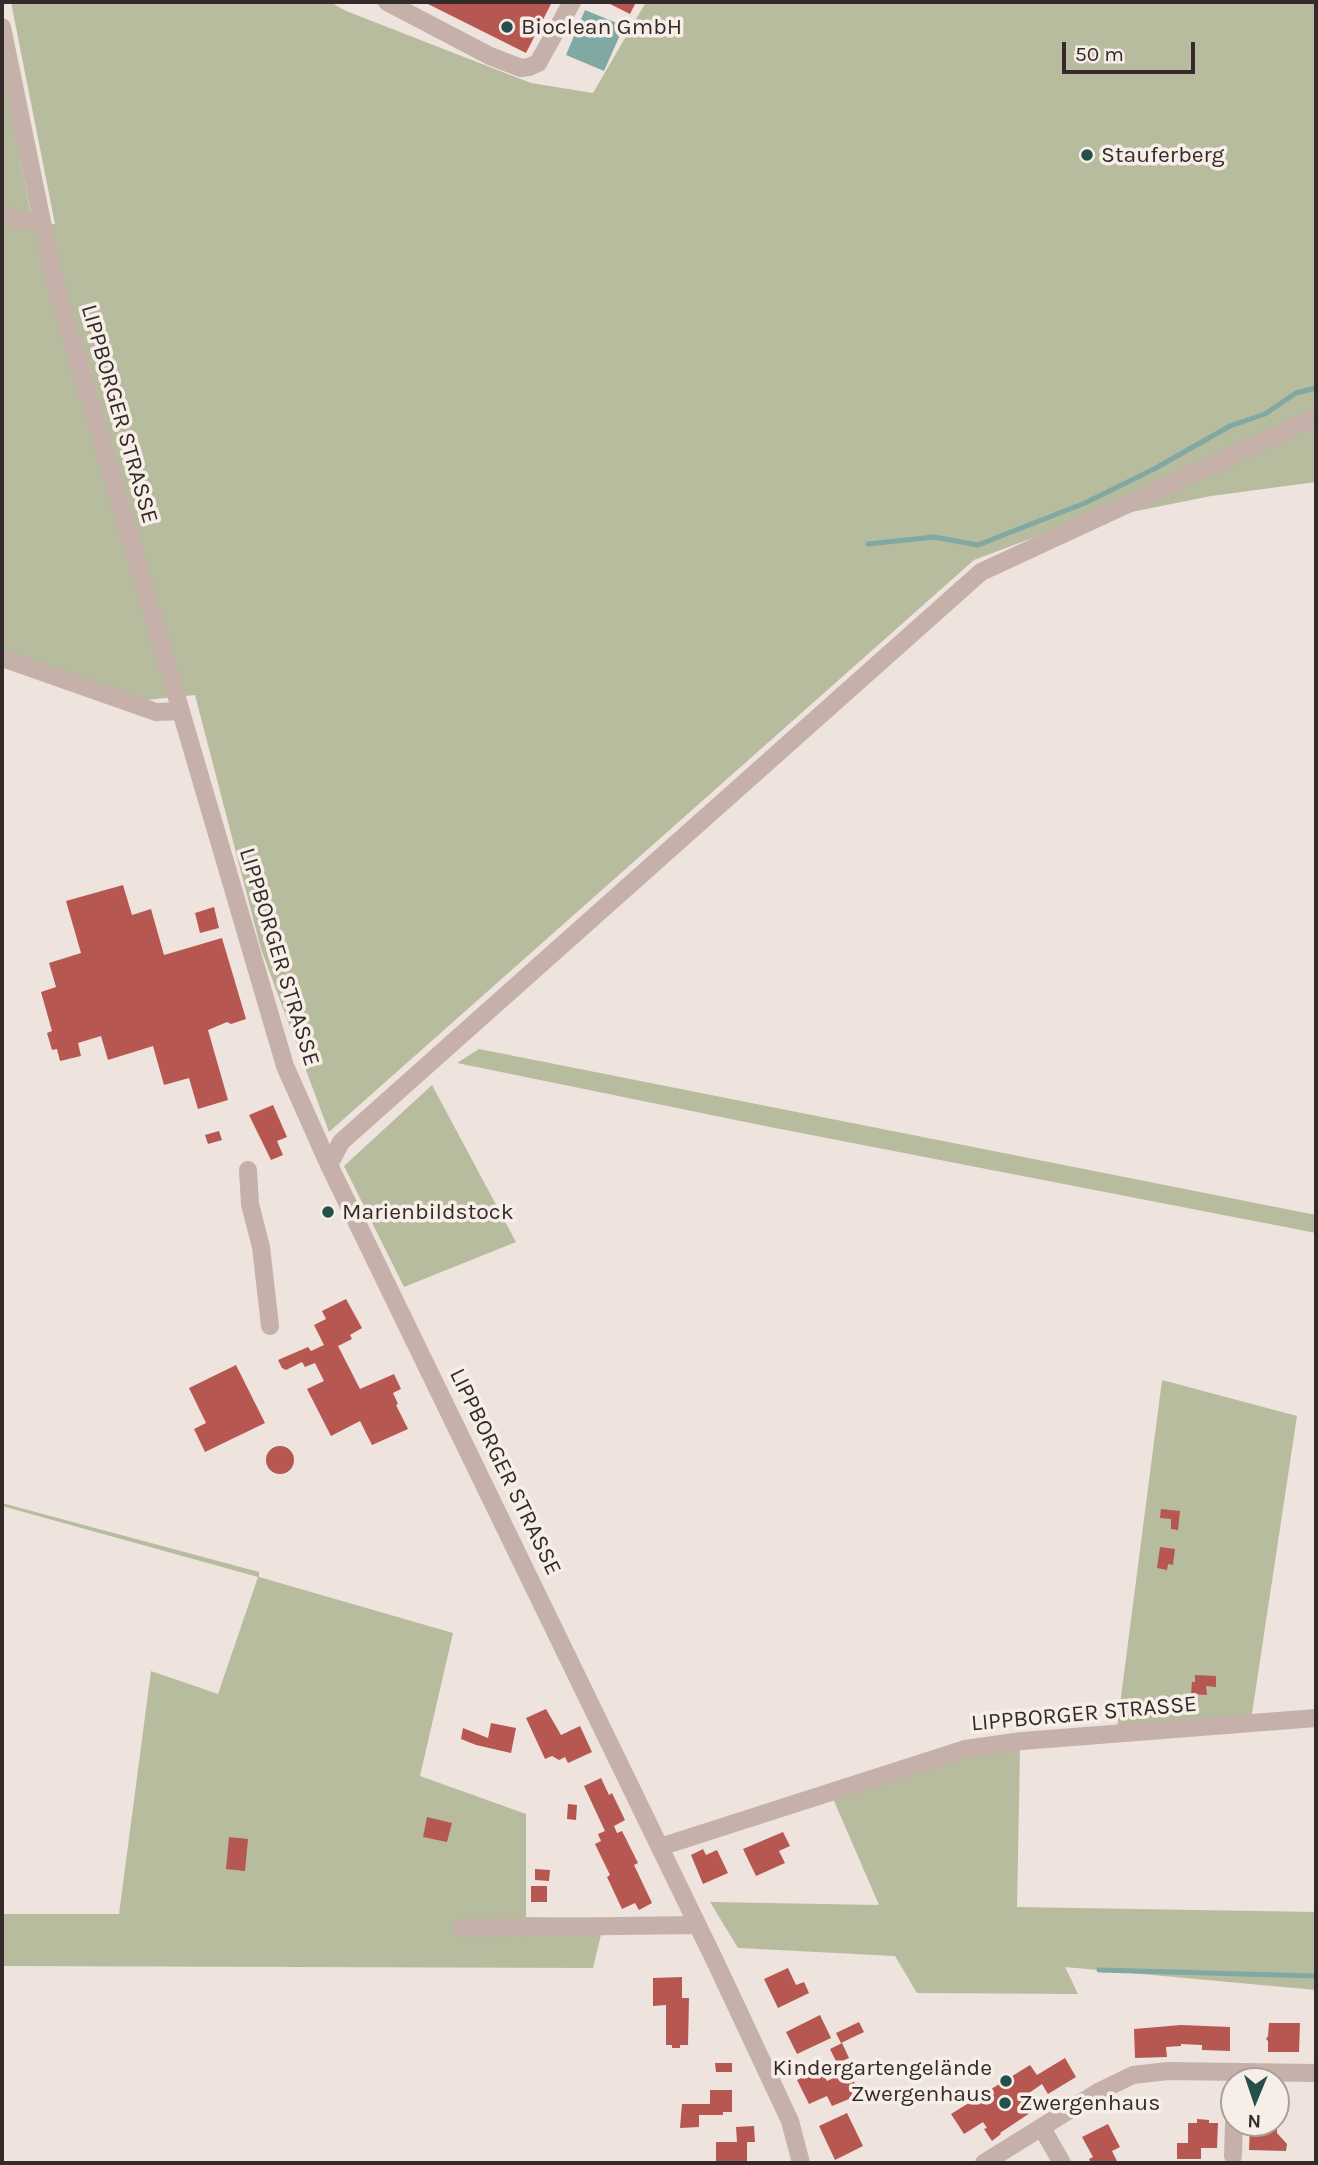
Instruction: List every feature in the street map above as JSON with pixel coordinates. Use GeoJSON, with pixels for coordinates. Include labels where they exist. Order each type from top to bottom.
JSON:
{"type":"FeatureCollection","features":[{"type":"Feature","properties":{"kind":"street"},"geometry":{"type":"LineString","coordinates":[[387,2],[490,56],[521,68],[538,63],[572,2]]}},
{"type":"Feature","properties":{"kind":"street","name":"LIPPBORGER STRASSE"},"geometry":{"type":"LineString","coordinates":[[2,27],[52,275],[285,1066],[329,1165],[790,2121],[801,2163]]}},
{"type":"Feature","properties":{"kind":"street"},"geometry":{"type":"LineString","coordinates":[[2,213],[18,220],[40,221]]}},
{"type":"Feature","properties":{"kind":"street"},"geometry":{"type":"LineString","coordinates":[[329,1165],[341,1142],[981,572],[1316,417]]}},
{"type":"Feature","properties":{"kind":"street"},"geometry":{"type":"LineString","coordinates":[[2,658],[156,712],[181,711]]}},
{"type":"Feature","properties":{"kind":"street"},"geometry":{"type":"LineString","coordinates":[[248,1170],[250,1204],[261,1247],[270,1325]]}},
{"type":"Feature","properties":{"kind":"street","name":"LIPPBORGER STRASSE"},"geometry":{"type":"LineString","coordinates":[[660,1847],[965,1749],[1022,1741],[1316,1718]]}},
{"type":"Feature","properties":{"kind":"street"},"geometry":{"type":"LineString","coordinates":[[461,1928],[697,1925]]}},
{"type":"Feature","properties":{"kind":"street"},"geometry":{"type":"LineString","coordinates":[[984,2163],[1100,2091],[1133,2075],[1168,2071],[1220,2075]]}},
{"type":"Feature","properties":{"kind":"street"},"geometry":{"type":"LineString","coordinates":[[1290,2074],[1316,2073]]}},
{"type":"Feature","properties":{"kind":"street"},"geometry":{"type":"LineString","coordinates":[[1042,2128],[1062,2163]]}},
{"type":"Feature","properties":{"kind":"street"},"geometry":{"type":"LineString","coordinates":[[1233,2156],[1234,2137]]}},
{"type":"Feature","properties":{"kind":"green space"},"geometry":{"type":"Polygon","coordinates":[[[11,2],[330,2],[346,11],[531,83],[593,93],[646,2],[1316,2],[1316,482],[1211,496],[1067,525],[974,560],[329,1132],[261,949],[195,695],[146,700],[2,649],[2,66],[33,225],[55,224],[11,2]]]}},
{"type":"Feature","properties":{"kind":"green space"},"geometry":{"type":"Polygon","coordinates":[[[479,1049],[1316,1215],[1316,1233],[457,1063],[479,1049]]]}},
{"type":"Feature","properties":{"kind":"green space"},"geometry":{"type":"Polygon","coordinates":[[[432,1085],[516,1242],[404,1287],[344,1166],[432,1085]]]}},
{"type":"Feature","properties":{"kind":"green space"},"geometry":{"type":"Polygon","coordinates":[[[1162,1380],[1297,1416],[1251,1720],[1117,1728],[1162,1380]]]}},
{"type":"Feature","properties":{"kind":"green space"},"geometry":{"type":"Polygon","coordinates":[[[2,1503],[259,1572],[259,1577],[453,1633],[420,1776],[526,1814],[526,1917],[605,1918],[593,1968],[2,1966],[2,1914],[119,1914],[151,1671],[218,1694],[258,1577],[2,1506],[2,1503]]]}},
{"type":"Feature","properties":{"kind":"green space"},"geometry":{"type":"Polygon","coordinates":[[[1020,1750],[1017,1907],[1316,1912],[1316,1990],[1065,1967],[1078,1994],[917,1993],[895,1956],[738,1948],[710,1902],[879,1905],[831,1794],[965,1753],[1020,1750]]]}},
{"type":"Feature","properties":{"kind":"water"},"geometry":{"type":"Polygon","coordinates":[[[585,10],[624,26],[604,71],[566,55],[585,10]]]}},
{"type":"Feature","properties":{"kind":"building","name":"Bioclean GmbH"},"geometry":{"type":"Polygon","coordinates":[[[424,2],[552,2],[526,53],[424,2]]]}},
{"type":"Feature","properties":{"kind":"building"},"geometry":{"type":"Polygon","coordinates":[[[606,2],[636,2],[630,14],[606,2]]]}},
{"type":"Feature","properties":{"kind":"building"},"geometry":{"type":"Polygon","coordinates":[[[123,885],[132,915],[151,909],[164,955],[222,938],[246,1019],[231,1024],[227,1022],[208,1030],[228,1100],[198,1109],[189,1078],[164,1085],[153,1046],[108,1060],[101,1036],[78,1043],[81,1056],[60,1061],[57,1049],[52,1050],[47,1033],[52,1031],[41,992],[56,987],[49,963],[81,953],[66,901],[123,885]]]}},
{"type":"Feature","properties":{"kind":"building"},"geometry":{"type":"Polygon","coordinates":[[[214,907],[219,928],[200,933],[195,913],[214,907]]]}},
{"type":"Feature","properties":{"kind":"building"},"geometry":{"type":"Polygon","coordinates":[[[273,1105],[287,1137],[277,1141],[283,1155],[271,1160],[249,1115],[273,1105]]]}},
{"type":"Feature","properties":{"kind":"building"},"geometry":{"type":"Polygon","coordinates":[[[219,1131],[222,1140],[208,1144],[205,1135],[219,1131]]]}},
{"type":"Feature","properties":{"kind":"building"},"geometry":{"type":"Polygon","coordinates":[[[346,1299],[362,1328],[350,1335],[352,1339],[338,1346],[360,1389],[394,1374],[401,1389],[393,1393],[408,1429],[372,1445],[360,1421],[331,1436],[307,1389],[324,1381],[315,1363],[305,1367],[302,1362],[286,1370],[278,1360],[308,1347],[311,1351],[324,1345],[314,1325],[326,1319],[322,1311],[346,1299]]]}},
{"type":"Feature","properties":{"kind":"building"},"geometry":{"type":"Polygon","coordinates":[[[236,1365],[265,1423],[205,1452],[194,1429],[206,1423],[189,1388],[236,1365]]]}},
{"type":"Feature","properties":{"kind":"building"},"geometry":{"type":"Polygon","coordinates":[[[280,1446],[290,1450],[294,1460],[290,1470],[280,1474],[270,1470],[266,1460],[270,1450],[280,1446]]]}},
{"type":"Feature","properties":{"kind":"building"},"geometry":{"type":"Polygon","coordinates":[[[1161,1509],[1180,1511],[1178,1530],[1171,1529],[1171,1519],[1160,1518],[1161,1509]]]}},
{"type":"Feature","properties":{"kind":"building"},"geometry":{"type":"Polygon","coordinates":[[[1160,1547],[1175,1549],[1173,1565],[1168,1564],[1167,1570],[1157,1568],[1160,1547]]]}},
{"type":"Feature","properties":{"kind":"building"},"geometry":{"type":"Polygon","coordinates":[[[1195,1675],[1216,1676],[1216,1687],[1206,1686],[1207,1695],[1191,1694],[1195,1675]]]}},
{"type":"Feature","properties":{"kind":"building"},"geometry":{"type":"Polygon","coordinates":[[[546,1709],[561,1735],[580,1726],[592,1752],[568,1763],[565,1757],[559,1760],[552,1756],[545,1759],[526,1718],[546,1709]]]}},
{"type":"Feature","properties":{"kind":"building"},"geometry":{"type":"Polygon","coordinates":[[[491,1723],[516,1728],[511,1753],[461,1739],[463,1728],[488,1738],[491,1723]]]}},
{"type":"Feature","properties":{"kind":"building"},"geometry":{"type":"Polygon","coordinates":[[[601,1778],[609,1795],[612,1793],[625,1820],[614,1826],[617,1833],[622,1831],[638,1863],[634,1865],[652,1903],[639,1910],[635,1903],[622,1909],[595,1844],[601,1841],[598,1834],[605,1831],[584,1786],[601,1778]]]}},
{"type":"Feature","properties":{"kind":"building"},"geometry":{"type":"Polygon","coordinates":[[[568,1804],[577,1805],[576,1820],[567,1819],[568,1804]]]}},
{"type":"Feature","properties":{"kind":"building"},"geometry":{"type":"Polygon","coordinates":[[[427,1817],[452,1823],[447,1842],[423,1837],[427,1817]]]}},
{"type":"Feature","properties":{"kind":"building"},"geometry":{"type":"Polygon","coordinates":[[[783,1832],[790,1846],[779,1851],[785,1863],[756,1876],[743,1849],[783,1832]]]}},
{"type":"Feature","properties":{"kind":"building"},"geometry":{"type":"Polygon","coordinates":[[[229,1837],[248,1839],[245,1871],[226,1869],[229,1837]]]}},
{"type":"Feature","properties":{"kind":"building"},"geometry":{"type":"Polygon","coordinates":[[[703,1849],[706,1855],[717,1850],[728,1873],[703,1884],[691,1855],[703,1849]]]}},
{"type":"Feature","properties":{"kind":"building"},"geometry":{"type":"Polygon","coordinates":[[[535,1869],[550,1870],[549,1881],[535,1880],[535,1869]]]}},
{"type":"Feature","properties":{"kind":"building"},"geometry":{"type":"Polygon","coordinates":[[[531,1886],[547,1886],[547,1902],[531,1902],[531,1886]]]}},
{"type":"Feature","properties":{"kind":"building"},"geometry":{"type":"Polygon","coordinates":[[[788,1968],[796,1985],[804,1982],[809,1993],[778,2008],[764,1979],[788,1968]]]}},
{"type":"Feature","properties":{"kind":"building"},"geometry":{"type":"Polygon","coordinates":[[[682,1977],[682,1998],[689,1998],[688,2045],[672,2048],[672,2045],[666,2045],[666,2005],[653,2006],[653,1978],[682,1977]]]}},
{"type":"Feature","properties":{"kind":"building"},"geometry":{"type":"Polygon","coordinates":[[[820,2015],[831,2038],[797,2054],[786,2032],[820,2015]]]}},
{"type":"Feature","properties":{"kind":"building"},"geometry":{"type":"Polygon","coordinates":[[[859,2022],[864,2032],[841,2043],[836,2033],[859,2022]]]}},
{"type":"Feature","properties":{"kind":"building"},"geometry":{"type":"Polygon","coordinates":[[[1269,2023],[1300,2023],[1299,2052],[1268,2052],[1266,2039],[1269,2023]]]}},
{"type":"Feature","properties":{"kind":"building"},"geometry":{"type":"Polygon","coordinates":[[[1181,2025],[1230,2027],[1230,2051],[1202,2050],[1202,2045],[1181,2044],[1166,2047],[1167,2057],[1135,2058],[1134,2029],[1181,2025]]]}},
{"type":"Feature","properties":{"kind":"building"},"geometry":{"type":"Polygon","coordinates":[[[842,2043],[849,2058],[837,2063],[830,2049],[842,2043]]]}},
{"type":"Feature","properties":{"kind":"building","name":"Zwergenhaus"},"geometry":{"type":"Polygon","coordinates":[[[1065,2058],[1076,2077],[1048,2094],[1042,2084],[1029,2093],[1033,2098],[1036,2096],[1042,2105],[992,2141],[983,2122],[964,2134],[951,2114],[1030,2065],[1037,2075],[1065,2058]]]}},
{"type":"Feature","properties":{"kind":"building"},"geometry":{"type":"Polygon","coordinates":[[[715,2063],[732,2063],[732,2072],[716,2072],[715,2063]]]}},
{"type":"Feature","properties":{"kind":"building"},"geometry":{"type":"Polygon","coordinates":[[[821,2069],[827,2081],[849,2071],[856,2086],[850,2089],[854,2097],[832,2106],[827,2096],[809,2104],[797,2080],[821,2069]]]}},
{"type":"Feature","properties":{"kind":"building"},"geometry":{"type":"Polygon","coordinates":[[[710,2090],[732,2090],[732,2112],[723,2112],[723,2115],[699,2115],[699,2127],[680,2128],[682,2104],[710,2104],[710,2090]]]}},
{"type":"Feature","properties":{"kind":"building"},"geometry":{"type":"Polygon","coordinates":[[[847,2113],[863,2146],[835,2160],[819,2126],[847,2113]]]}},
{"type":"Feature","properties":{"kind":"building"},"geometry":{"type":"Polygon","coordinates":[[[1197,2119],[1218,2123],[1217,2148],[1201,2148],[1201,2159],[1177,2159],[1177,2143],[1188,2143],[1188,2123],[1197,2123],[1197,2119]]]}},
{"type":"Feature","properties":{"kind":"building"},"geometry":{"type":"Polygon","coordinates":[[[1108,2124],[1120,2147],[1112,2151],[1118,2163],[1091,2163],[1089,2159],[1093,2157],[1082,2137],[1108,2124]]]}},
{"type":"Feature","properties":{"kind":"building"},"geometry":{"type":"Polygon","coordinates":[[[754,2126],[755,2142],[747,2142],[747,2163],[716,2163],[716,2142],[737,2142],[736,2127],[754,2126]]]}},
{"type":"Feature","properties":{"kind":"building"},"geometry":{"type":"Polygon","coordinates":[[[1250,2137],[1281,2137],[1287,2144],[1286,2151],[1249,2150],[1250,2137]]]}},
{"type":"Feature","properties":{"kind":"waterway"},"geometry":{"type":"LineString","coordinates":[[868,544],[934,537],[978,545],[1085,503],[1154,469],[1230,426],[1265,414],[1296,393],[1316,388]]}},
{"type":"Feature","properties":{"kind":"waterway"},"geometry":{"type":"LineString","coordinates":[[1099,1970],[1316,1976]]}},
{"type":"Feature","properties":{"kind":"place","name":"Bioclean GmbH"},"geometry":{"type":"Point","coordinates":[507,27]}},
{"type":"Feature","properties":{"kind":"place","name":"Stauferberg"},"geometry":{"type":"Point","coordinates":[1087,155]}},
{"type":"Feature","properties":{"kind":"place","name":"Marienbildstock"},"geometry":{"type":"Point","coordinates":[328,1212]}},
{"type":"Feature","properties":{"kind":"place","name":"Kindergartengelände Zwergenhaus"},"geometry":{"type":"Point","coordinates":[1006,2081]}},
{"type":"Feature","properties":{"kind":"place","name":"Zwergenhaus"},"geometry":{"type":"Point","coordinates":[1005,2103]}}]}
